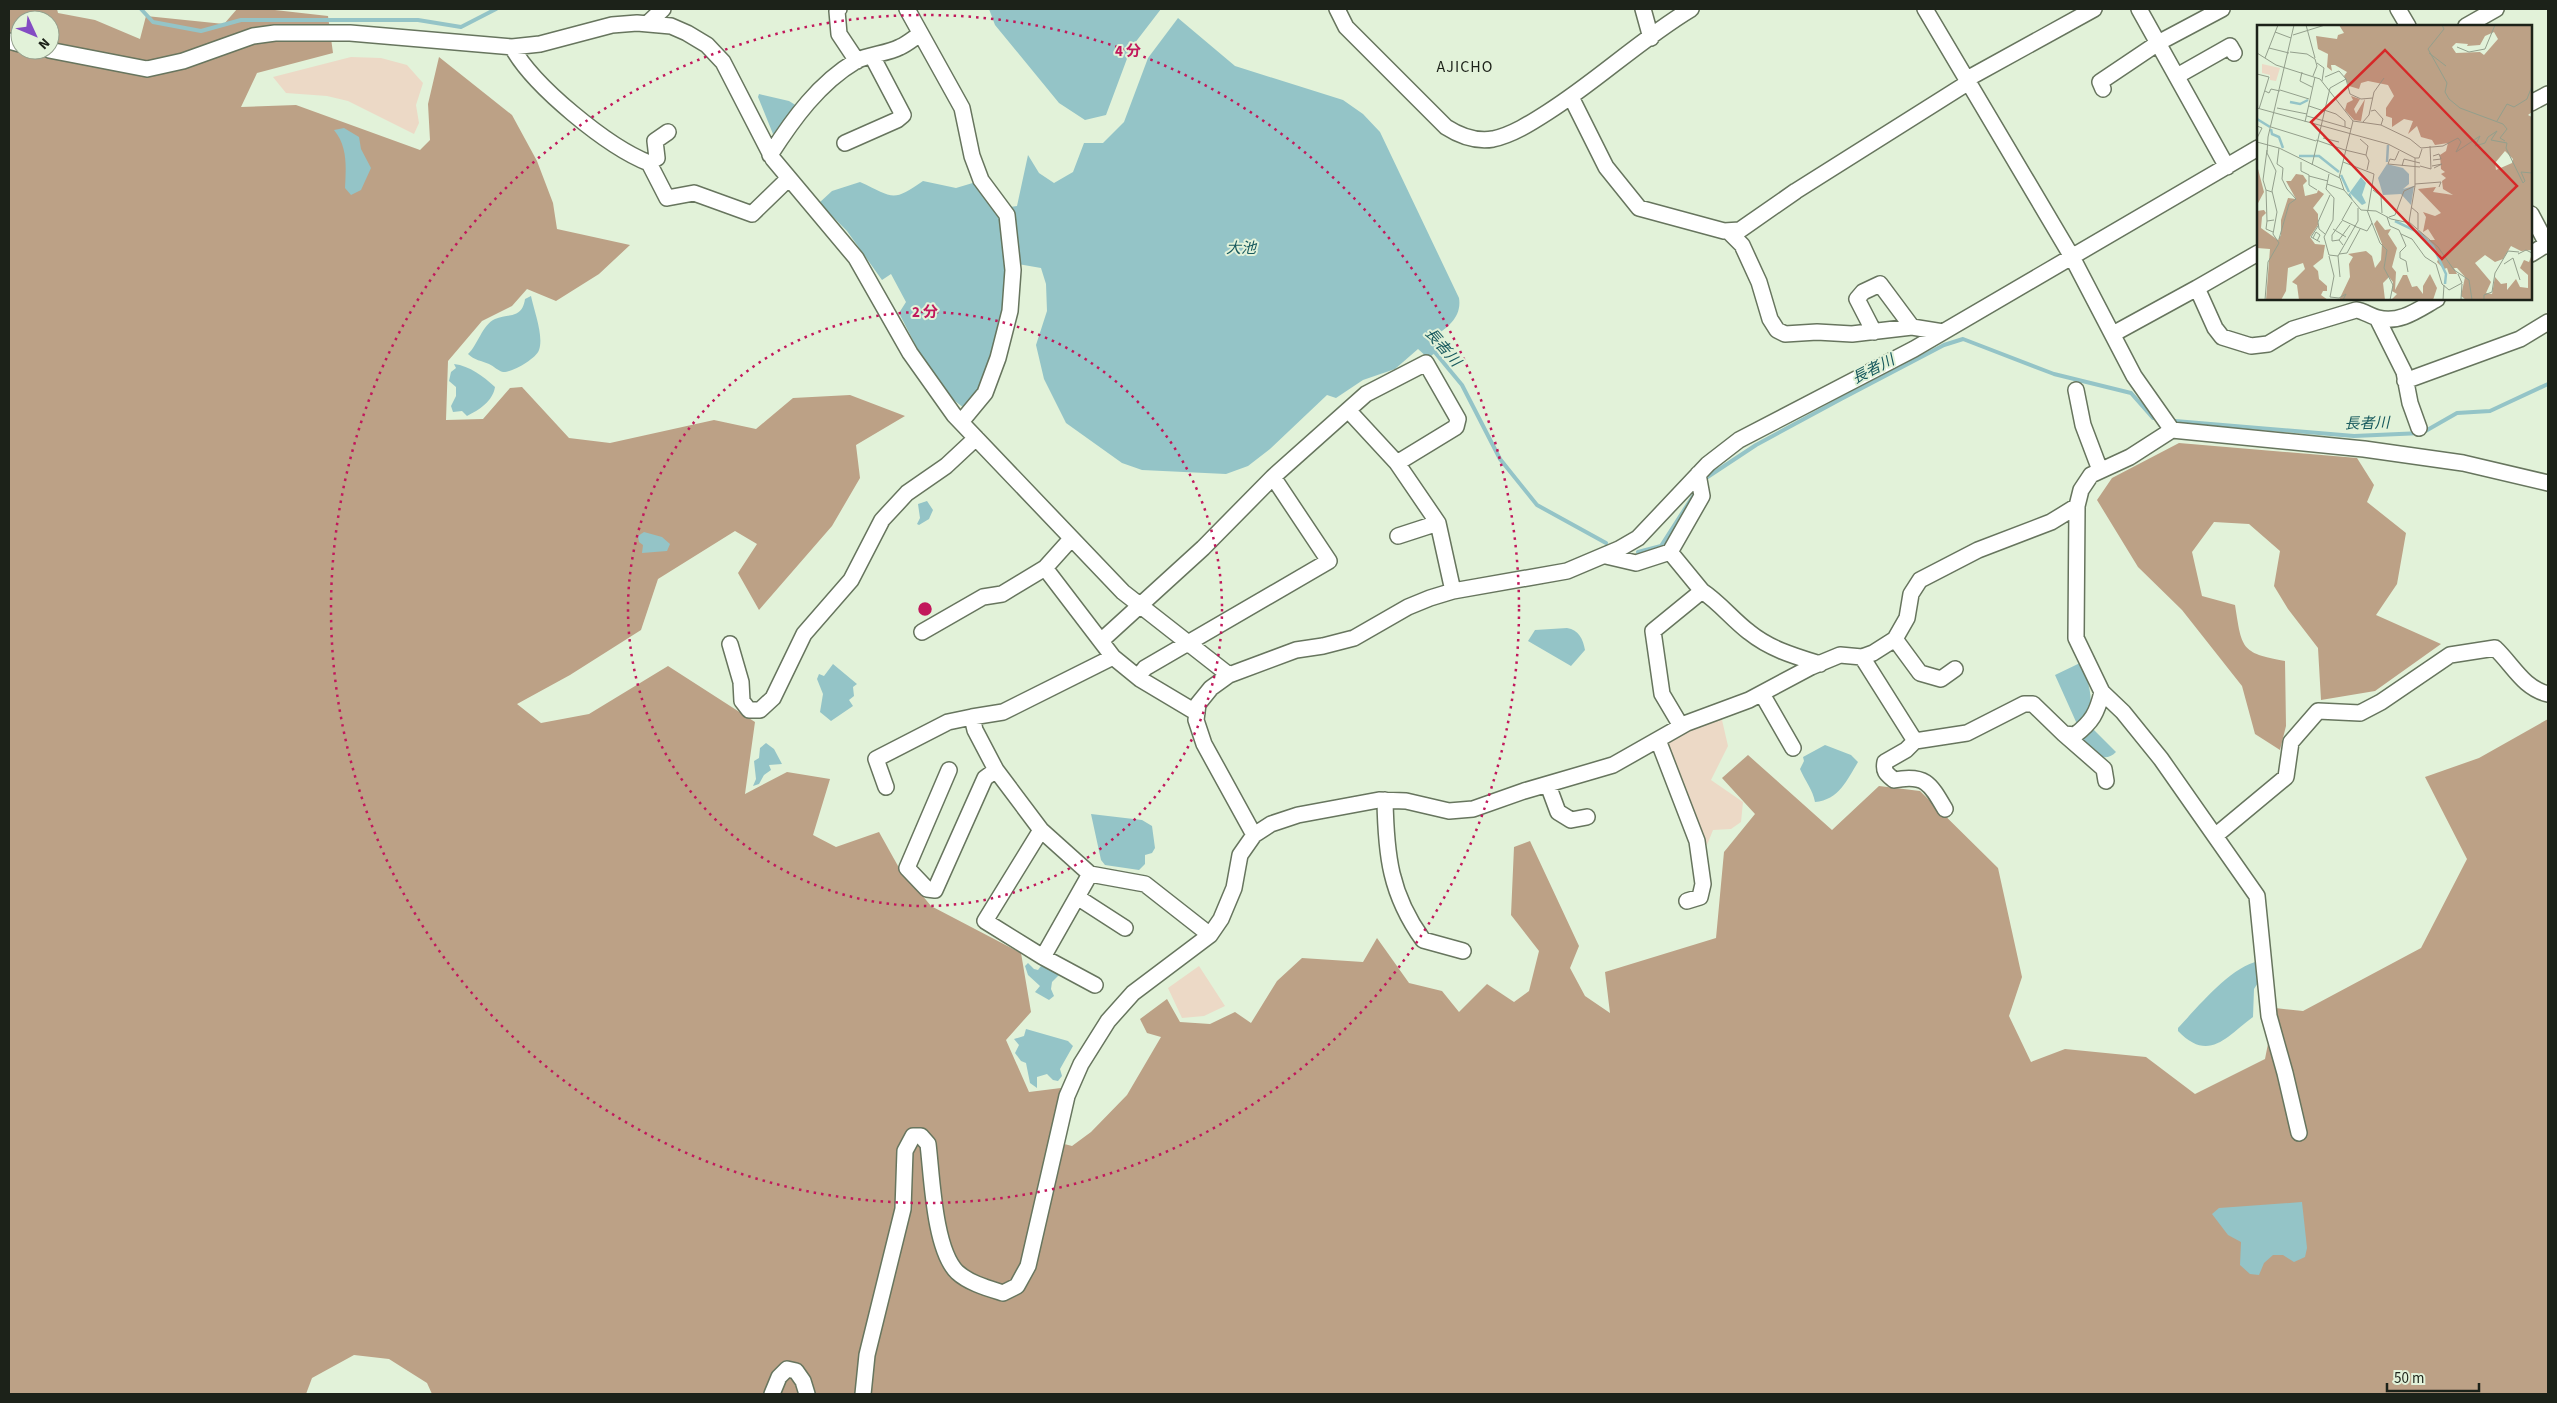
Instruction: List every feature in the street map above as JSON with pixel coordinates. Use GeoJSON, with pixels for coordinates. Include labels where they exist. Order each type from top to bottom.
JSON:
{"type":"FeatureCollection","features":[{"type":"Feature","properties":{"kind":"street"},"geometry":{"type":"LineString","coordinates":[[648,23],[663,9]]}},
{"type":"Feature","properties":{"kind":"street"},"geometry":{"type":"LineString","coordinates":[[839,9],[837,11],[839,34],[857,60]]}},
{"type":"Feature","properties":{"kind":"street"},"geometry":{"type":"LineString","coordinates":[[907,9],[962,108],[972,156],[981,180],[1007,215],[1013,270],[1010,311],[998,358],[985,392],[961,422]]}},
{"type":"Feature","properties":{"kind":"street"},"geometry":{"type":"LineString","coordinates":[[1337,9],[1346,26],[1446,127],[1460,136],[1476,139],[1492,138],[1512,132],[1572,97],[1691,9]]}},
{"type":"Feature","properties":{"kind":"street"},"geometry":{"type":"LineString","coordinates":[[1643,9],[1651,38]]}},
{"type":"Feature","properties":{"kind":"street"},"geometry":{"type":"LineString","coordinates":[[1925,9],[2072,257],[2134,376],[2172,430]]}},
{"type":"Feature","properties":{"kind":"street"},"geometry":{"type":"LineString","coordinates":[[1572,97],[1606,167],[1639,208],[1728,231],[1740,230],[1796,191],[1968,81],[2094,9]]}},
{"type":"Feature","properties":{"kind":"street"},"geometry":{"type":"LineString","coordinates":[[2139,9],[2226,166]]}},
{"type":"Feature","properties":{"kind":"street"},"geometry":{"type":"LineString","coordinates":[[2103,89],[2100,82],[2158,43],[2222,9]]}},
{"type":"Feature","properties":{"kind":"street"},"geometry":{"type":"LineString","coordinates":[[2398,9],[2407,25]]}},
{"type":"Feature","properties":{"kind":"street"},"geometry":{"type":"LineString","coordinates":[[2468,25],[2496,9]]}},
{"type":"Feature","properties":{"kind":"street"},"geometry":{"type":"LineString","coordinates":[[60,52],[147,69],[183,61],[253,36],[275,33],[350,33],[512,47],[540,44],[612,25],[648,23],[671,26],[687,33],[707,45],[718,56],[735,84],[770,155],[788,179],[856,258],[926,378],[961,422],[1072,539],[1139,606],[1229,675]]}},
{"type":"Feature","properties":{"kind":"street"},"geometry":{"type":"LineString","coordinates":[[770,155],[791,122],[812,97],[857,60],[900,47],[920,34]]}},
{"type":"Feature","properties":{"kind":"street"},"geometry":{"type":"LineString","coordinates":[[2177,76],[2230,46],[2234,53]]}},
{"type":"Feature","properties":{"kind":"street"},"geometry":{"type":"LineString","coordinates":[[512,47],[520,61],[565,107],[632,156],[649,163],[667,198],[694,192],[752,214],[788,179]]}},
{"type":"Feature","properties":{"kind":"street"},"geometry":{"type":"LineString","coordinates":[[845,143],[897,120],[903,115],[872,56]]}},
{"type":"Feature","properties":{"kind":"street"},"geometry":{"type":"LineString","coordinates":[[2532,102],[2548,94]]}},
{"type":"Feature","properties":{"kind":"street"},"geometry":{"type":"LineString","coordinates":[[649,163],[657,158],[655,140],[668,132]]}},
{"type":"Feature","properties":{"kind":"street"},"geometry":{"type":"LineString","coordinates":[[1254,835],[1204,744],[1196,720],[1198,704],[1211,688],[1229,675],[1296,650],[1323,646],[1354,638],[1408,607],[1453,591],[1567,571],[1606,556],[1638,538],[1739,440],[1943,332],[2257,149]]}},
{"type":"Feature","properties":{"kind":"street"},"geometry":{"type":"LineString","coordinates":[[2532,216],[2547,240],[2532,253]]}},
{"type":"Feature","properties":{"kind":"street"},"geometry":{"type":"LineString","coordinates":[[1728,231],[1742,245],[1759,282],[1770,319],[1777,330],[1785,334],[1817,332],[1852,334],[1912,327],[1943,332]]}},
{"type":"Feature","properties":{"kind":"street"},"geometry":{"type":"LineString","coordinates":[[2113,334],[2257,254]]}},
{"type":"Feature","properties":{"kind":"street"},"geometry":{"type":"LineString","coordinates":[[1874,332],[1857,299],[1863,292],[1880,284],[1912,327]]}},
{"type":"Feature","properties":{"kind":"street"},"geometry":{"type":"LineString","coordinates":[[2197,288],[2215,328],[2222,337],[2251,346],[2268,344],[2292,329],[2356,310],[2365,311],[2376,318],[2404,372],[2419,428]]}},
{"type":"Feature","properties":{"kind":"street"},"geometry":{"type":"LineString","coordinates":[[2376,318],[2402,318],[2435,300]]}},
{"type":"Feature","properties":{"kind":"street"},"geometry":{"type":"LineString","coordinates":[[2405,381],[2520,339],[2548,322]]}},
{"type":"Feature","properties":{"kind":"street"},"geometry":{"type":"LineString","coordinates":[[1102,640],[1203,548],[1273,477],[1366,394],[1426,363],[1458,419],[1456,427],[1397,463]]}},
{"type":"Feature","properties":{"kind":"street"},"geometry":{"type":"LineString","coordinates":[[2076,390],[2082,425],[2100,470]]}},
{"type":"Feature","properties":{"kind":"street"},"geometry":{"type":"LineString","coordinates":[[1348,410],[1397,463],[1438,523],[1453,591]]}},
{"type":"Feature","properties":{"kind":"street"},"geometry":{"type":"LineString","coordinates":[[2298,1133],[2286,1073],[2269,1016],[2257,896],[2161,759],[2123,712],[2102,692],[2076,638],[2076,506],[2081,490],[2091,475],[2130,457],[2172,430],[2364,449],[2463,463],[2548,483]]}},
{"type":"Feature","properties":{"kind":"street"},"geometry":{"type":"LineString","coordinates":[[730,644],[741,682],[742,701],[749,710],[760,710],[773,698],[804,634],[851,580],[882,520],[907,493],[946,466],[976,438]]}},
{"type":"Feature","properties":{"kind":"street"},"geometry":{"type":"LineString","coordinates":[[1138,677],[1145,668],[1329,560],[1273,477]]}},
{"type":"Feature","properties":{"kind":"street"},"geometry":{"type":"LineString","coordinates":[[1606,556],[1636,564],[1670,552],[1702,496],[1702,477]]}},
{"type":"Feature","properties":{"kind":"street"},"geometry":{"type":"LineString","coordinates":[[863,1394],[867,1355],[903,1208],[905,1151],[913,1136],[921,1136],[928,1144],[937,1220],[944,1250],[957,1271],[982,1287],[1003,1293],[1017,1286],[1028,1266],[1067,1096],[1081,1064],[1108,1021],[1133,993],[1210,935],[1221,919],[1234,888],[1240,855],[1254,835],[1271,824],[1298,815],[1385,800],[1406,801],[1449,811],[1473,809],[1613,765],[1681,726],[1762,694],[1840,655],[1862,657],[1894,639],[1907,618],[1911,594],[1920,580],[1978,550],[2051,522],[2076,506]]}},
{"type":"Feature","properties":{"kind":"street"},"geometry":{"type":"LineString","coordinates":[[1398,536],[1438,523]]}},
{"type":"Feature","properties":{"kind":"street"},"geometry":{"type":"LineString","coordinates":[[922,632],[982,597],[1002,594],[1045,568],[1072,539]]}},
{"type":"Feature","properties":{"kind":"street"},"geometry":{"type":"LineString","coordinates":[[1670,552],[1702,591],[1720,603],[1749,632],[1780,652],[1820,664]]}},
{"type":"Feature","properties":{"kind":"street"},"geometry":{"type":"LineString","coordinates":[[1045,568],[1102,640],[1113,657],[1138,677],[1197,713]]}},
{"type":"Feature","properties":{"kind":"street"},"geometry":{"type":"LineString","coordinates":[[1681,726],[1662,694],[1653,631],[1702,591]]}},
{"type":"Feature","properties":{"kind":"street"},"geometry":{"type":"LineString","coordinates":[[1894,639],[1920,673],[1941,679],[1955,669]]}},
{"type":"Feature","properties":{"kind":"street"},"geometry":{"type":"LineString","coordinates":[[2215,836],[2286,777],[2292,742],[2318,711],[2360,713],[2381,702],[2450,655],[2495,648],[2511,663],[2520,678],[2538,691],[2548,694]]}},
{"type":"Feature","properties":{"kind":"street"},"geometry":{"type":"LineString","coordinates":[[886,786],[876,759],[948,722],[1002,712],[1113,657]]}},
{"type":"Feature","properties":{"kind":"street"},"geometry":{"type":"LineString","coordinates":[[1862,657],[1915,741]]}},
{"type":"Feature","properties":{"kind":"street"},"geometry":{"type":"LineString","coordinates":[[2064,734],[2074,735],[2086,727],[2097,712],[2102,692]]}},
{"type":"Feature","properties":{"kind":"street"},"geometry":{"type":"LineString","coordinates":[[1762,694],[1793,748]]}},
{"type":"Feature","properties":{"kind":"street"},"geometry":{"type":"LineString","coordinates":[[1945,809],[1924,780],[1913,776],[1894,780],[1886,774],[1885,762],[1906,750],[1915,741],[1967,734],[2024,704],[2033,704],[2104,769],[2106,781]]}},
{"type":"Feature","properties":{"kind":"street"},"geometry":{"type":"LineString","coordinates":[[972,717],[975,730],[996,770],[1041,830],[1090,874],[1145,884],[1210,935]]}},
{"type":"Feature","properties":{"kind":"street"},"geometry":{"type":"LineString","coordinates":[[1658,740],[1697,841],[1703,884],[1700,897],[1688,901]]}},
{"type":"Feature","properties":{"kind":"street"},"geometry":{"type":"LineString","coordinates":[[949,770],[907,868],[927,889],[935,890],[985,778],[996,770]]}},
{"type":"Feature","properties":{"kind":"street"},"geometry":{"type":"LineString","coordinates":[[1548,785],[1558,812],[1571,820],[1587,817]]}},
{"type":"Feature","properties":{"kind":"street"},"geometry":{"type":"LineString","coordinates":[[1385,800],[1386,846],[1397,894],[1407,918],[1423,940],[1463,951]]}},
{"type":"Feature","properties":{"kind":"street"},"geometry":{"type":"LineString","coordinates":[[1041,830],[985,922],[1043,957],[1095,985]]}},
{"type":"Feature","properties":{"kind":"street"},"geometry":{"type":"LineString","coordinates":[[1043,957],[1090,874]]}},
{"type":"Feature","properties":{"kind":"street"},"geometry":{"type":"LineString","coordinates":[[1077,897],[1125,928]]}},
{"type":"Feature","properties":{"kind":"street"},"geometry":{"type":"LineString","coordinates":[[772,1394],[779,1377],[787,1369],[796,1371],[803,1381],[807,1394]]}},
{"type":"Feature","properties":{"kind":"shaded area"},"geometry":{"type":"Polygon","coordinates":[[[9,9],[57,10],[10,10],[10,60],[60,60],[60,13],[95,20],[140,39],[146,16],[224,24],[237,9],[266,9],[328,16],[333,53],[257,73],[241,107],[296,105],[420,150],[430,140],[428,104],[439,57],[512,115],[537,161],[553,203],[557,229],[630,245],[599,274],[556,301],[527,289],[512,306],[482,321],[448,361],[446,420],[483,419],[510,388],[522,387],[569,438],[610,443],[714,420],[756,429],[793,398],[850,395],[905,416],[856,445],[860,478],[832,526],[759,610],[738,573],[757,544],[735,531],[658,579],[641,630],[570,675],[517,704],[541,723],[589,714],[668,666],[755,722],[745,794],[787,772],[830,779],[813,835],[836,847],[879,832],[898,866],[931,906],[1021,953],[1031,1012],[1006,1040],[1029,1092],[1061,1088],[1049,1140],[1072,1146],[1091,1132],[1127,1095],[1161,1037],[1147,1033],[1140,1019],[1167,999],[1180,1022],[1210,1024],[1235,1012],[1251,1023],[1277,981],[1302,958],[1363,962],[1377,938],[1409,983],[1442,991],[1459,1012],[1487,984],[1514,1002],[1529,991],[1539,951],[1511,915],[1514,847],[1530,841],[1579,946],[1570,968],[1585,996],[1610,1013],[1605,972],[1716,938],[1724,852],[1755,814],[1722,778],[1748,755],[1832,830],[1879,786],[1920,791],[1998,868],[2022,977],[2009,1016],[2031,1062],[2065,1049],[2146,1057],[2195,1094],[2265,1059],[2275,1008],[2303,1011],[2421,948],[2467,859],[2425,777],[2479,758],[2548,719],[2548,1394],[432,1394],[427,1383],[389,1359],[354,1355],[312,1378],[306,1394],[9,1394],[9,9]]]}},
{"type":"Feature","properties":{"kind":"shaded area"},"geometry":{"type":"Polygon","coordinates":[[[351,57],[381,58],[407,65],[423,83],[416,105],[419,123],[414,134],[348,101],[327,96],[286,93],[273,77],[351,57]]]}},
{"type":"Feature","properties":{"kind":"shaded area"},"geometry":{"type":"Polygon","coordinates":[[[2179,443],[2357,458],[2374,485],[2367,502],[2406,533],[2397,584],[2376,615],[2441,644],[2375,691],[2321,700],[2318,648],[2288,609],[2274,586],[2280,551],[2249,524],[2214,522],[2192,552],[2202,596],[2235,605],[2239,631],[2246,646],[2259,655],[2285,661],[2286,726],[2280,750],[2255,734],[2242,686],[2182,610],[2138,567],[2097,500],[2112,478],[2179,443]]]}},
{"type":"Feature","properties":{"kind":"shaded area"},"geometry":{"type":"Polygon","coordinates":[[[1722,720],[1728,746],[1711,780],[1743,802],[1741,822],[1731,829],[1713,830],[1707,845],[1665,746],[1685,729],[1722,720]]]}},
{"type":"Feature","properties":{"kind":"shaded area"},"geometry":{"type":"Polygon","coordinates":[[[1199,966],[1225,1006],[1204,1016],[1182,1018],[1168,988],[1199,966]]]}},
{"type":"Feature","properties":{"kind":"water"},"geometry":{"type":"Polygon","coordinates":[[[989,9],[1161,9],[1131,48],[1106,115],[1085,120],[1059,103],[995,25],[989,9]]]}},
{"type":"Feature","properties":{"kind":"water","name":"大池"},"geometry":{"type":"Polygon","coordinates":[[[1178,18],[1235,66],[1343,100],[1363,114],[1380,132],[1459,298],[1458,311],[1453,321],[1434,337],[1442,348],[1428,358],[1418,349],[1395,369],[1363,380],[1336,398],[1327,395],[1270,449],[1248,466],[1226,474],[1142,470],[1122,463],[1066,423],[1044,379],[1036,345],[1047,311],[1046,284],[1041,268],[1018,264],[1010,207],[1017,206],[1028,155],[1039,173],[1054,183],[1073,172],[1084,143],[1103,143],[1124,122],[1148,58],[1178,18]]]}},
{"type":"Feature","properties":{"kind":"water"},"geometry":{"type":"Polygon","coordinates":[[[759,94],[789,101],[797,106],[777,134],[773,134],[758,97],[759,94]]]}},
{"type":"Feature","properties":{"kind":"water"},"geometry":{"type":"Polygon","coordinates":[[[344,128],[359,137],[361,149],[371,168],[361,190],[351,195],[345,188],[346,165],[344,150],[334,130],[344,128]]]}},
{"type":"Feature","properties":{"kind":"water"},"geometry":{"type":"Polygon","coordinates":[[[923,181],[956,188],[976,182],[1003,217],[1008,255],[1006,300],[984,385],[966,409],[936,379],[919,352],[899,313],[906,302],[891,274],[882,280],[847,231],[819,203],[832,191],[860,182],[886,194],[898,195],[905,193],[923,181]]]}},
{"type":"Feature","properties":{"kind":"water"},"geometry":{"type":"Polygon","coordinates":[[[531,296],[540,338],[537,354],[517,368],[503,372],[468,354],[475,346],[483,330],[491,322],[500,317],[517,313],[521,310],[525,299],[531,296]]]}},
{"type":"Feature","properties":{"kind":"water"},"geometry":{"type":"Polygon","coordinates":[[[454,364],[476,372],[495,387],[488,401],[481,408],[467,416],[462,411],[453,412],[451,406],[456,396],[456,387],[449,381],[451,372],[456,368],[454,364]]]}},
{"type":"Feature","properties":{"kind":"water"},"geometry":{"type":"Polygon","coordinates":[[[927,501],[933,510],[929,519],[919,525],[917,524],[920,518],[918,504],[927,501]]]}},
{"type":"Feature","properties":{"kind":"water"},"geometry":{"type":"Polygon","coordinates":[[[644,532],[662,537],[670,544],[667,551],[642,553],[643,545],[639,542],[638,536],[644,532]]]}},
{"type":"Feature","properties":{"kind":"water"},"geometry":{"type":"Polygon","coordinates":[[[1567,628],[1575,631],[1580,636],[1585,650],[1571,666],[1528,641],[1535,630],[1567,628]]]}},
{"type":"Feature","properties":{"kind":"water"},"geometry":{"type":"Polygon","coordinates":[[[2080,663],[2087,678],[2090,704],[2084,719],[2077,724],[2055,675],[2080,663]]]}},
{"type":"Feature","properties":{"kind":"water"},"geometry":{"type":"Polygon","coordinates":[[[833,664],[857,684],[853,687],[854,696],[849,700],[853,706],[831,721],[820,712],[823,694],[817,679],[819,674],[824,676],[833,664]]]}},
{"type":"Feature","properties":{"kind":"water"},"geometry":{"type":"Polygon","coordinates":[[[2093,729],[2116,752],[2111,756],[2101,757],[2080,739],[2086,731],[2089,733],[2093,729]]]}},
{"type":"Feature","properties":{"kind":"water"},"geometry":{"type":"Polygon","coordinates":[[[766,743],[774,749],[782,764],[769,765],[771,770],[764,775],[759,784],[753,786],[756,779],[754,761],[759,758],[760,748],[766,743]]]}},
{"type":"Feature","properties":{"kind":"water"},"geometry":{"type":"Polygon","coordinates":[[[1825,745],[1851,755],[1858,762],[1846,782],[1836,793],[1815,802],[1811,789],[1800,769],[1804,761],[1803,757],[1825,745]]]}},
{"type":"Feature","properties":{"kind":"water"},"geometry":{"type":"Polygon","coordinates":[[[1091,814],[1142,820],[1152,826],[1155,848],[1152,853],[1145,855],[1145,864],[1139,870],[1105,865],[1101,860],[1091,814]]]}},
{"type":"Feature","properties":{"kind":"water"},"geometry":{"type":"Polygon","coordinates":[[[2259,961],[2261,978],[2254,989],[2253,1017],[2226,1039],[2208,1046],[2199,1045],[2189,1040],[2178,1031],[2178,1028],[2226,979],[2248,965],[2259,961]]]}},
{"type":"Feature","properties":{"kind":"water"},"geometry":{"type":"Polygon","coordinates":[[[1028,963],[1034,969],[1038,970],[1041,966],[1060,974],[1052,982],[1051,989],[1054,996],[1049,1000],[1035,992],[1040,986],[1028,975],[1025,966],[1028,963]]]}},
{"type":"Feature","properties":{"kind":"water"},"geometry":{"type":"Polygon","coordinates":[[[1026,1029],[1068,1041],[1073,1046],[1060,1069],[1062,1076],[1058,1081],[1053,1080],[1047,1074],[1037,1077],[1037,1088],[1030,1083],[1026,1063],[1021,1061],[1015,1053],[1019,1045],[1014,1039],[1024,1036],[1026,1029]]]}},
{"type":"Feature","properties":{"kind":"water"},"geometry":{"type":"Polygon","coordinates":[[[2302,1202],[2307,1248],[2305,1257],[2294,1262],[2283,1255],[2273,1255],[2264,1263],[2259,1275],[2250,1274],[2240,1265],[2241,1242],[2228,1235],[2212,1214],[2219,1208],[2302,1202]]]}},
{"type":"Feature","properties":{"kind":"waterway"},"geometry":{"type":"LineString","coordinates":[[141,9],[153,22],[201,31],[241,20],[418,20],[461,27],[496,9]]}},
{"type":"Feature","properties":{"kind":"waterway","name":"長者川"},"geometry":{"type":"LineString","coordinates":[[1703,480],[1756,445],[1944,345],[1963,339],[2054,374],[2131,393],[2153,418]]}},
{"type":"Feature","properties":{"kind":"waterway","name":"長者川"},"geometry":{"type":"LineString","coordinates":[[1433,350],[1462,385],[1500,459],[1537,505],[1606,543]]}},
{"type":"Feature","properties":{"kind":"waterway","name":"長者川"},"geometry":{"type":"LineString","coordinates":[[2175,421],[2354,436],[2422,433],[2457,413],[2490,411],[2548,384]]}},
{"type":"Feature","properties":{"kind":"waterway","name":"長者川"},"geometry":{"type":"LineString","coordinates":[[1638,552],[1661,546],[1697,490]]}},
{"type":"Feature","properties":{"kind":"district","name":"AJICHO"},"geometry":{"type":"Point","coordinates":[1465,66]}}]}
